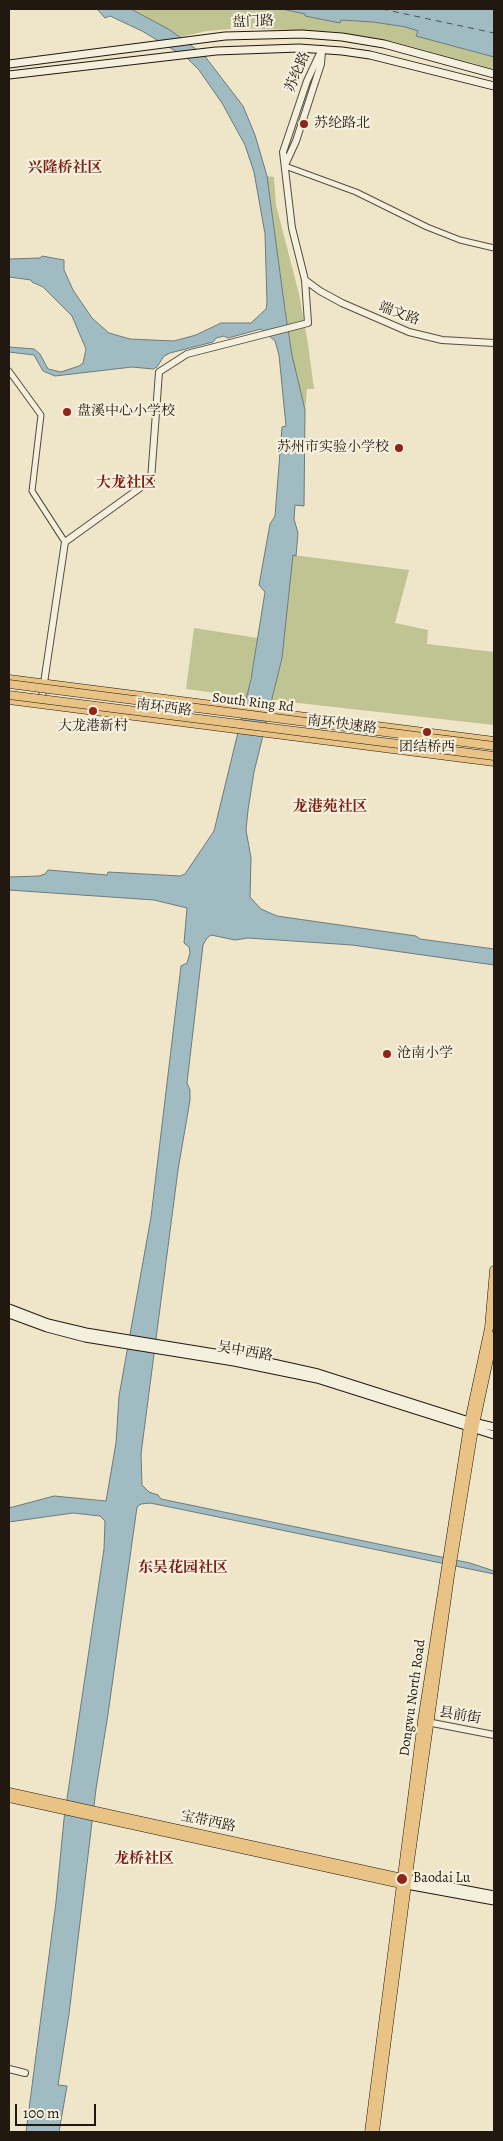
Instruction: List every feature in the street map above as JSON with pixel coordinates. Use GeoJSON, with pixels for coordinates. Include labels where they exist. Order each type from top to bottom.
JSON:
{"type":"FeatureCollection","features":[{"type":"Feature","properties":{"kind":"main road","name":"盘门路"},"geometry":{"type":"LineString","coordinates":[[9,64],[194,39],[260,34],[322,35],[396,47],[494,74]]}},
{"type":"Feature","properties":{"kind":"main road"},"geometry":{"type":"LineString","coordinates":[[322,35],[322,49]]}},
{"type":"Feature","properties":{"kind":"main road","name":"盘门路"},"geometry":{"type":"LineString","coordinates":[[9,76],[216,51],[260,48],[322,49],[396,60],[494,86]]}},
{"type":"Feature","properties":{"kind":"main road","name":"南环西路"},"geometry":{"type":"LineString","coordinates":[[9,679],[494,740]]}},
{"type":"Feature","properties":{"kind":"main road","name":"South Ring Rd"},"geometry":{"type":"LineString","coordinates":[[9,684],[494,746]]}},
{"type":"Feature","properties":{"kind":"main road","name":"南环快速路"},"geometry":{"type":"LineString","coordinates":[[9,695],[494,756]]}},
{"type":"Feature","properties":{"kind":"main road","name":"南环西路"},"geometry":{"type":"LineString","coordinates":[[9,700],[270,735],[494,762]]}},
{"type":"Feature","properties":{"kind":"main road","name":"Dongwu North Road"},"geometry":{"type":"LineString","coordinates":[[375,2132],[425,1722],[449,1562],[489,1328],[494,1270]]}},
{"type":"Feature","properties":{"kind":"main road","name":"吴中西路"},"geometry":{"type":"LineString","coordinates":[[9,1308],[62,1327],[125,1342]]}},
{"type":"Feature","properties":{"kind":"main road","name":"吴中西路"},"geometry":{"type":"LineString","coordinates":[[9,1314],[61,1332],[318,1373],[472,1424]]}},
{"type":"Feature","properties":{"kind":"main road","name":"Dongwu North Road"},"geometry":{"type":"LineString","coordinates":[[472,1424],[494,1336]]}},
{"type":"Feature","properties":{"kind":"main road"},"geometry":{"type":"LineString","coordinates":[[472,1424],[494,1427]]}},
{"type":"Feature","properties":{"kind":"main road"},"geometry":{"type":"LineString","coordinates":[[472,1424],[494,1435]]}},
{"type":"Feature","properties":{"kind":"main road","name":"宝带西路"},"geometry":{"type":"LineString","coordinates":[[9,1792],[96,1814],[405,1881]]}},
{"type":"Feature","properties":{"kind":"main road","name":"宝带西路"},"geometry":{"type":"LineString","coordinates":[[9,1798],[62,1806]]}},
{"type":"Feature","properties":{"kind":"main road"},"geometry":{"type":"LineString","coordinates":[[405,1881],[494,1895]]}},
{"type":"Feature","properties":{"kind":"main road"},"geometry":{"type":"LineString","coordinates":[[405,1881],[494,1901]]}},
{"type":"Feature","properties":{"kind":"main road","name":"Dongwu North Road"},"geometry":{"type":"LineString","coordinates":[[369,2132],[405,1881]]}},
{"type":"Feature","properties":{"kind":"street","name":"苏纶路"},"geometry":{"type":"LineString","coordinates":[[285,166],[296,142],[321,64],[322,49]]}},
{"type":"Feature","properties":{"kind":"street"},"geometry":{"type":"LineString","coordinates":[[65,542],[151,480],[160,372],[187,354],[308,323],[305,280],[292,228],[285,166],[356,192],[426,228],[460,240],[494,248]]}},
{"type":"Feature","properties":{"kind":"street","name":"端文路"},"geometry":{"type":"LineString","coordinates":[[305,280],[320,292],[342,303],[409,332],[453,341],[494,343]]}},
{"type":"Feature","properties":{"kind":"street"},"geometry":{"type":"LineString","coordinates":[[9,371],[41,415],[32,491],[65,542],[40,704]]}},
{"type":"Feature","properties":{"kind":"street","name":"县前街"},"geometry":{"type":"LineString","coordinates":[[425,1722],[494,1735]]}},
{"type":"Feature","properties":{"kind":"street"},"geometry":{"type":"LineString","coordinates":[[9,2069],[25,2073]]}},
{"type":"Feature","properties":{"kind":"green space"},"geometry":{"type":"Polygon","coordinates":[[[131,9],[282,9],[340,20],[406,27],[418,31],[417,36],[494,57],[494,69],[394,42],[338,32],[241,28],[207,31],[180,37],[131,9]]]}},
{"type":"Feature","properties":{"kind":"green space"},"geometry":{"type":"Polygon","coordinates":[[[267,176],[274,177],[276,205],[299,294],[308,344],[314,389],[307,389],[305,410],[292,355],[267,176]]]}},
{"type":"Feature","properties":{"kind":"green space"},"geometry":{"type":"Polygon","coordinates":[[[293,555],[409,570],[395,623],[428,630],[427,644],[494,652],[494,725],[272,700],[282,658],[293,555]]]}},
{"type":"Feature","properties":{"kind":"green space"},"geometry":{"type":"Polygon","coordinates":[[[194,628],[258,638],[247,697],[186,689],[194,628]]]}},
{"type":"Feature","properties":{"kind":"water"},"geometry":{"type":"Polygon","coordinates":[[[97,9],[131,9],[170,30],[204,55],[243,106],[255,135],[267,176],[292,355],[305,410],[304,506],[295,505],[294,519],[298,533],[296,556],[293,555],[282,658],[254,772],[248,810],[246,830],[251,858],[250,897],[261,909],[277,916],[494,949],[494,965],[352,945],[248,938],[235,940],[211,935],[207,938],[203,945],[187,1083],[190,1090],[190,1100],[178,1170],[141,1454],[142,1485],[161,1499],[470,1563],[494,1571],[494,1574],[150,1503],[141,1504],[137,1507],[96,1789],[69,2014],[58,2085],[67,2086],[59,2132],[26,2132],[56,1902],[64,1819],[104,1549],[105,1521],[100,1516],[73,1513],[9,1522],[9,1508],[54,1496],[106,1501],[116,1443],[119,1396],[151,1217],[181,966],[187,963],[190,953],[189,947],[184,943],[187,908],[154,900],[9,890],[9,877],[39,876],[45,874],[48,870],[107,875],[108,872],[180,876],[185,874],[214,831],[251,679],[265,592],[259,585],[270,524],[275,516],[282,427],[286,426],[279,355],[275,341],[261,329],[228,338],[224,336],[216,338],[213,342],[170,353],[164,356],[157,367],[153,369],[132,367],[55,376],[43,371],[34,355],[9,352],[9,347],[34,349],[40,354],[48,369],[61,372],[83,363],[86,349],[72,316],[43,287],[31,280],[9,277],[9,259],[40,258],[42,256],[64,260],[64,270],[73,290],[92,318],[109,333],[130,339],[174,341],[196,335],[221,323],[251,323],[266,309],[265,234],[254,172],[245,145],[222,103],[199,70],[187,58],[142,31],[110,16],[105,18],[97,9]]]}},
{"type":"Feature","properties":{"kind":"water"},"geometry":{"type":"Polygon","coordinates":[[[282,9],[494,9],[494,57],[416,36],[418,31],[406,27],[341,20],[340,23],[282,9]]]}},
{"type":"Feature","properties":{"kind":"ferry route"},"geometry":{"type":"LineString","coordinates":[[382,9],[494,33]]}},
{"type":"Feature","properties":{"kind":"place","name":"苏纶路北"},"geometry":{"type":"Point","coordinates":[304,124]}},
{"type":"Feature","properties":{"kind":"place","name":"盘溪中心小学校"},"geometry":{"type":"Point","coordinates":[67,412]}},
{"type":"Feature","properties":{"kind":"place","name":"苏州市实验小学校"},"geometry":{"type":"Point","coordinates":[399,448]}},
{"type":"Feature","properties":{"kind":"place","name":"大龙港新村"},"geometry":{"type":"Point","coordinates":[93,711]}},
{"type":"Feature","properties":{"kind":"place","name":"团结桥西"},"geometry":{"type":"Point","coordinates":[427,732]}},
{"type":"Feature","properties":{"kind":"place","name":"沧南小学"},"geometry":{"type":"Point","coordinates":[387,1054]}},
{"type":"Feature","properties":{"kind":"place","name":"Baodai Lu"},"geometry":{"type":"Point","coordinates":[402,1879]}},
{"type":"Feature","properties":{"kind":"district","name":"兴隆桥社区"},"geometry":{"type":"Point","coordinates":[65,168]}},
{"type":"Feature","properties":{"kind":"district","name":"大龙社区"},"geometry":{"type":"Point","coordinates":[126,483]}},
{"type":"Feature","properties":{"kind":"district","name":"龙港苑社区"},"geometry":{"type":"Point","coordinates":[330,807]}},
{"type":"Feature","properties":{"kind":"district","name":"东吴花园社区"},"geometry":{"type":"Point","coordinates":[183,1568]}},
{"type":"Feature","properties":{"kind":"district","name":"龙桥社区"},"geometry":{"type":"Point","coordinates":[144,1859]}}]}
